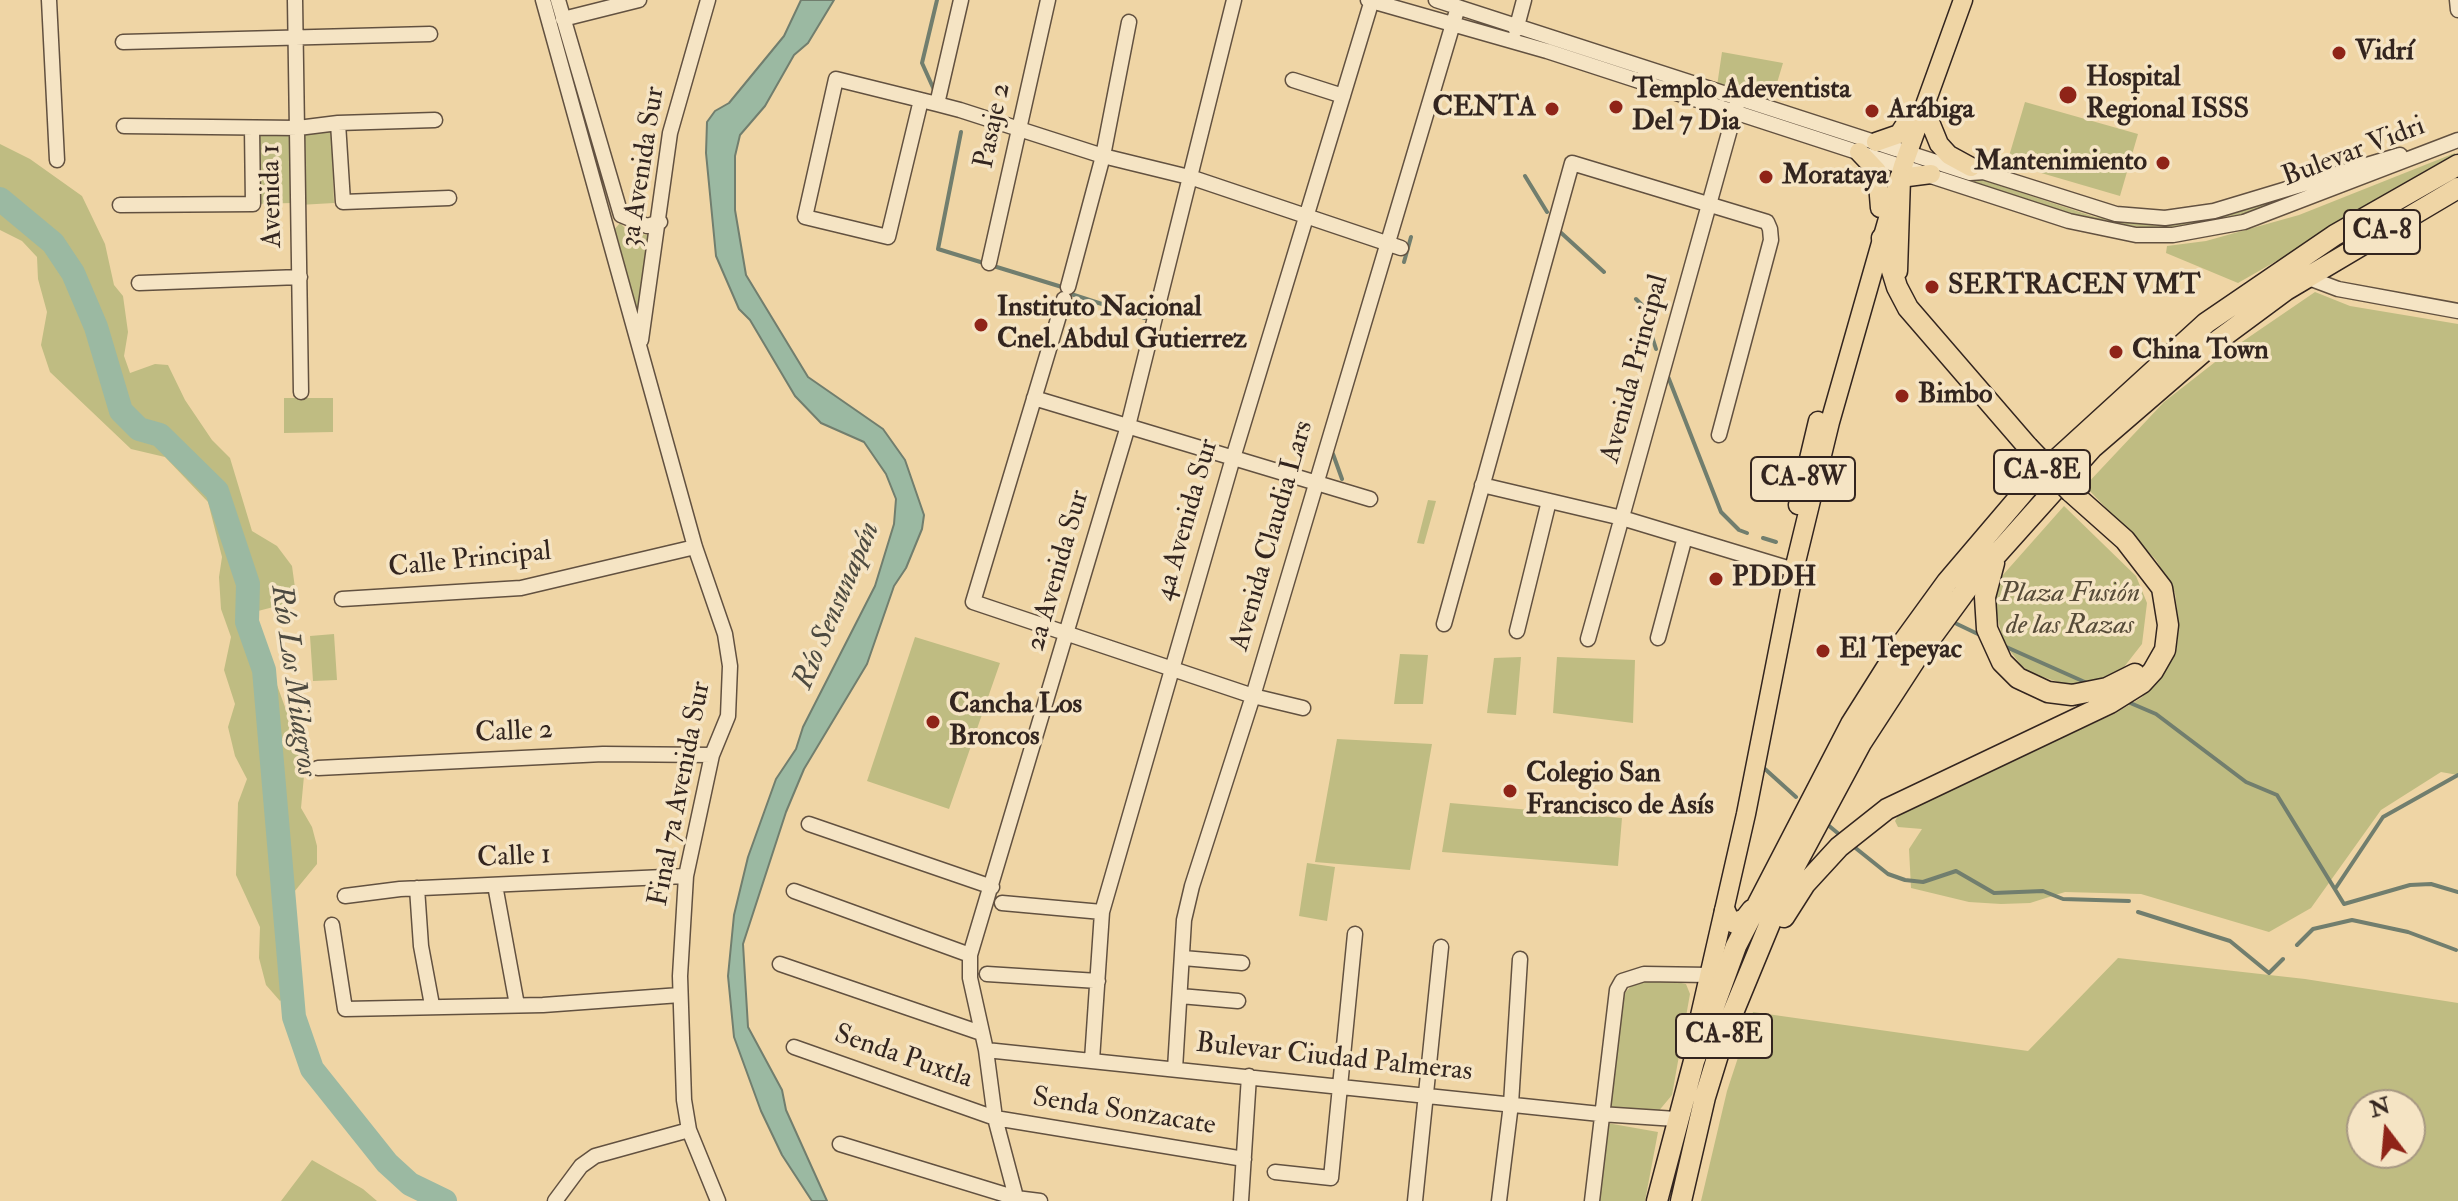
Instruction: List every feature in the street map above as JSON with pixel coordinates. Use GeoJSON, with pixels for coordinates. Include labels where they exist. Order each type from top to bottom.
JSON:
{"type":"FeatureCollection","features":[{"type":"Feature","properties":{"kind":"highway"},"geometry":{"type":"LineString","coordinates":[[1897,287],[1901,162]]}},
{"type":"Feature","properties":{"kind":"highway","name":"CA-8E"},"geometry":{"type":"LineString","coordinates":[[1657,1201],[1676,1119],[1736,946],[1851,724],[1899,648],[1947,582],[2033,481],[2206,323],[2335,235],[2458,165]]}},
{"type":"Feature","properties":{"kind":"highway","name":"CA-8"},"geometry":{"type":"LineString","coordinates":[[2306,277],[2458,188]]}},
{"type":"Feature","properties":{"kind":"highway"},"geometry":{"type":"LineString","coordinates":[[1882,238],[1897,287],[1927,332],[2028,447],[2134,560],[2155,601],[2158,621],[2153,646],[2139,669],[2125,681],[2072,695],[2048,692],[2018,678],[1992,645],[1984,608],[1989,573],[2038,506]]}},
{"type":"Feature","properties":{"kind":"highway","name":"CA-8E"},"geometry":{"type":"LineString","coordinates":[[1681,1201],[1725,1032],[1789,877],[1861,743],[1917,657],[1972,582],[2092,448],[2209,347],[2306,277]]}},
{"type":"Feature","properties":{"kind":"highway"},"geometry":{"type":"LineString","coordinates":[[1711,1079],[1780,924],[1805,884],[1839,847],[1887,809],[2110,703],[2142,683],[2153,671],[2165,650],[2168,625],[2162,588],[2125,540],[2071,492]]}},
{"type":"Feature","properties":{"kind":"highway"},"geometry":{"type":"LineString","coordinates":[[1725,911],[1733,923],[1741,922],[1757,904]]}},
{"type":"Feature","properties":{"kind":"main road","name":"CA-8W"},"geometry":{"type":"LineString","coordinates":[[1709,973],[1717,896],[1790,569],[1882,238],[1910,117],[1951,0]]}},
{"type":"Feature","properties":{"kind":"main road","name":"CA-8W"},"geometry":{"type":"LineString","coordinates":[[1676,1119],[1725,911],[1790,569],[1806,466],[1880,208],[1928,101],[1963,0]]}},
{"type":"Feature","properties":{"kind":"main road"},"geometry":{"type":"LineString","coordinates":[[1928,101],[1930,122],[1939,144],[1949,155],[1978,170]]}},
{"type":"Feature","properties":{"kind":"main road"},"geometry":{"type":"LineString","coordinates":[[1876,142],[1899,134],[1910,117]]}},
{"type":"Feature","properties":{"kind":"main road"},"geometry":{"type":"LineString","coordinates":[[1859,152],[1877,171],[1880,208]]}},
{"type":"Feature","properties":{"kind":"main road"},"geometry":{"type":"LineString","coordinates":[[1901,162],[1931,174]]}},
{"type":"Feature","properties":{"kind":"street"},"geometry":{"type":"LineString","coordinates":[[49,0],[57,160]]}},
{"type":"Feature","properties":{"kind":"street","name":"Avenida 1"},"geometry":{"type":"LineString","coordinates":[[295,0],[301,392]]}},
{"type":"Feature","properties":{"kind":"street"},"geometry":{"type":"LineString","coordinates":[[543,0],[640,345]]}},
{"type":"Feature","properties":{"kind":"street"},"geometry":{"type":"LineString","coordinates":[[558,0],[621,215]]}},
{"type":"Feature","properties":{"kind":"street"},"geometry":{"type":"LineString","coordinates":[[563,19],[639,0]]}},
{"type":"Feature","properties":{"kind":"street","name":"3a Avenida Sur"},"geometry":{"type":"LineString","coordinates":[[640,345],[660,222],[670,133],[708,0]]}},
{"type":"Feature","properties":{"kind":"street"},"geometry":{"type":"LineString","coordinates":[[937,104],[961,0]]}},
{"type":"Feature","properties":{"kind":"street","name":"Pasaje 2"},"geometry":{"type":"LineString","coordinates":[[989,263],[1048,0]]}},
{"type":"Feature","properties":{"kind":"street","name":"2a Avenida Sur"},"geometry":{"type":"LineString","coordinates":[[1016,1199],[995,1118],[986,1050],[970,978],[970,955],[999,899],[1068,633],[1128,426],[1193,178],[1234,0]]}},
{"type":"Feature","properties":{"kind":"street"},"geometry":{"type":"LineString","coordinates":[[1371,0],[1520,43],[1859,152],[1901,162]]}},
{"type":"Feature","properties":{"kind":"street","name":"4a Avenida Sur"},"geometry":{"type":"LineString","coordinates":[[1092,1060],[1102,912],[1233,458],[1371,0]]}},
{"type":"Feature","properties":{"kind":"street"},"geometry":{"type":"LineString","coordinates":[[1436,0],[1876,142],[1901,162]]}},
{"type":"Feature","properties":{"kind":"street"},"geometry":{"type":"LineString","coordinates":[[1520,43],[1515,35],[1524,0]]}},
{"type":"Feature","properties":{"kind":"street"},"geometry":{"type":"LineString","coordinates":[[2457,0],[2458,10]]}},
{"type":"Feature","properties":{"kind":"street","name":"Avenida Claudia Lars"},"geometry":{"type":"LineString","coordinates":[[1175,1069],[1184,920],[1192,886],[1253,696],[1316,483],[1393,246],[1458,7]]}},
{"type":"Feature","properties":{"kind":"street"},"geometry":{"type":"LineString","coordinates":[[1129,22],[1103,156],[1066,293],[973,602],[1253,696],[1303,708]]}},
{"type":"Feature","properties":{"kind":"street"},"geometry":{"type":"LineString","coordinates":[[1503,38],[1517,24]]}},
{"type":"Feature","properties":{"kind":"street"},"geometry":{"type":"LineString","coordinates":[[123,42],[430,34]]}},
{"type":"Feature","properties":{"kind":"street"},"geometry":{"type":"LineString","coordinates":[[921,100],[888,237],[805,217],[836,79],[921,100],[937,104],[1103,156],[1193,178],[1393,246]]}},
{"type":"Feature","properties":{"kind":"street"},"geometry":{"type":"LineString","coordinates":[[1293,80],[1343,96]]}},
{"type":"Feature","properties":{"kind":"street","name":"Avenida Principal"},"geometry":{"type":"LineString","coordinates":[[1588,639],[1739,97]]}},
{"type":"Feature","properties":{"kind":"street"},"geometry":{"type":"LineString","coordinates":[[124,126],[298,128],[338,123],[435,120]]}},
{"type":"Feature","properties":{"kind":"street"},"geometry":{"type":"LineString","coordinates":[[338,123],[343,202],[449,198]]}},
{"type":"Feature","properties":{"kind":"street"},"geometry":{"type":"LineString","coordinates":[[120,205],[253,204],[252,128]]}},
{"type":"Feature","properties":{"kind":"street","name":"Bulevar Vidri"},"geometry":{"type":"LineString","coordinates":[[1901,162],[1970,173],[1978,170],[2116,214],[2165,218],[2214,211],[2337,171],[2454,142]]}},
{"type":"Feature","properties":{"kind":"street","name":"Bulevar Vidri"},"geometry":{"type":"LineString","coordinates":[[1931,174],[2069,221],[2136,235],[2173,235],[2208,231],[2274,212],[2454,142]]}},
{"type":"Feature","properties":{"kind":"street"},"geometry":{"type":"LineString","coordinates":[[1444,624],[1572,163],[1767,222],[1772,234],[1719,435]]}},
{"type":"Feature","properties":{"kind":"street"},"geometry":{"type":"LineString","coordinates":[[607,229],[621,215]]}},
{"type":"Feature","properties":{"kind":"street"},"geometry":{"type":"LineString","coordinates":[[621,215],[647,226],[660,222]]}},
{"type":"Feature","properties":{"kind":"street"},"geometry":{"type":"LineString","coordinates":[[139,283],[300,277]]}},
{"type":"Feature","properties":{"kind":"street"},"geometry":{"type":"LineString","coordinates":[[2306,277],[2338,289],[2458,311]]}},
{"type":"Feature","properties":{"kind":"street","name":"Final 7a Avenida Sur"},"geometry":{"type":"LineString","coordinates":[[640,345],[695,547],[725,634],[730,666],[728,716],[712,755],[686,876],[680,995],[684,1100],[689,1130],[718,1201]]}},
{"type":"Feature","properties":{"kind":"street"},"geometry":{"type":"LineString","coordinates":[[1034,398],[1370,499]]}},
{"type":"Feature","properties":{"kind":"street"},"geometry":{"type":"LineString","coordinates":[[1482,485],[1622,518],[1790,569]]}},
{"type":"Feature","properties":{"kind":"street"},"geometry":{"type":"LineString","coordinates":[[1517,631],[1549,501]]}},
{"type":"Feature","properties":{"kind":"street"},"geometry":{"type":"LineString","coordinates":[[1658,638],[1685,537]]}},
{"type":"Feature","properties":{"kind":"street","name":"Calle Principal"},"geometry":{"type":"LineString","coordinates":[[342,599],[521,588],[695,547]]}},
{"type":"Feature","properties":{"kind":"street","name":"Calle 2"},"geometry":{"type":"LineString","coordinates":[[318,768],[603,754],[712,755]]}},
{"type":"Feature","properties":{"kind":"street"},"geometry":{"type":"LineString","coordinates":[[809,824],[999,899],[1102,912]]}},
{"type":"Feature","properties":{"kind":"street","name":"Calle 1"},"geometry":{"type":"LineString","coordinates":[[345,896],[417,888],[686,876]]}},
{"type":"Feature","properties":{"kind":"street"},"geometry":{"type":"LineString","coordinates":[[495,885],[517,1005]]}},
{"type":"Feature","properties":{"kind":"street"},"geometry":{"type":"LineString","coordinates":[[417,888],[421,946],[432,1005]]}},
{"type":"Feature","properties":{"kind":"street"},"geometry":{"type":"LineString","coordinates":[[794,891],[970,955]]}},
{"type":"Feature","properties":{"kind":"street"},"geometry":{"type":"LineString","coordinates":[[332,925],[345,1009],[517,1005],[680,995]]}},
{"type":"Feature","properties":{"kind":"street"},"geometry":{"type":"LineString","coordinates":[[1275,1172],[1331,1178],[1355,934]]}},
{"type":"Feature","properties":{"kind":"street"},"geometry":{"type":"LineString","coordinates":[[1415,1201],[1441,947]]}},
{"type":"Feature","properties":{"kind":"street"},"geometry":{"type":"LineString","coordinates":[[1183,958],[1242,963]]}},
{"type":"Feature","properties":{"kind":"street"},"geometry":{"type":"LineString","coordinates":[[1499,1201],[1511,1104],[1520,959]]}},
{"type":"Feature","properties":{"kind":"street"},"geometry":{"type":"LineString","coordinates":[[780,964],[981,1033]]}},
{"type":"Feature","properties":{"kind":"street"},"geometry":{"type":"LineString","coordinates":[[1592,1201],[1617,990],[1622,981],[1644,974],[1709,973]]}},
{"type":"Feature","properties":{"kind":"street"},"geometry":{"type":"LineString","coordinates":[[988,974],[1098,981]]}},
{"type":"Feature","properties":{"kind":"street"},"geometry":{"type":"LineString","coordinates":[[1180,996],[1238,1001]]}},
{"type":"Feature","properties":{"kind":"street","name":"Senda Puxtla"},"geometry":{"type":"LineString","coordinates":[[794,1047],[995,1118]]}},
{"type":"Feature","properties":{"kind":"street","name":"Bulevar Ciudad Palmeras"},"geometry":{"type":"LineString","coordinates":[[986,1050],[1600,1114],[1676,1119]]}},
{"type":"Feature","properties":{"kind":"street"},"geometry":{"type":"LineString","coordinates":[[1241,1201],[1249,1076]]}},
{"type":"Feature","properties":{"kind":"street","name":"Senda Sonzacate"},"geometry":{"type":"LineString","coordinates":[[995,1118],[1244,1159]]}},
{"type":"Feature","properties":{"kind":"street"},"geometry":{"type":"LineString","coordinates":[[555,1201],[581,1166],[595,1156],[689,1130]]}},
{"type":"Feature","properties":{"kind":"street"},"geometry":{"type":"LineString","coordinates":[[840,1144],[1016,1199],[1040,1201]]}},
{"type":"Feature","properties":{"kind":"green space"},"geometry":{"type":"Polygon","coordinates":[[[1722,52],[1783,63],[1771,103],[1717,86],[1722,52]]]}},
{"type":"Feature","properties":{"kind":"green space"},"geometry":{"type":"Polygon","coordinates":[[[2025,102],[2138,134],[2120,196],[2007,163],[2025,102]]]}},
{"type":"Feature","properties":{"kind":"green space"},"geometry":{"type":"Polygon","coordinates":[[[331,124],[334,203],[299,205],[298,128],[331,124]]]}},
{"type":"Feature","properties":{"kind":"green space"},"geometry":{"type":"Polygon","coordinates":[[[252,128],[290,128],[292,203],[253,204],[252,128]]]}},
{"type":"Feature","properties":{"kind":"green space"},"geometry":{"type":"Polygon","coordinates":[[[0,144],[30,159],[82,196],[105,244],[114,285],[123,296],[128,332],[124,356],[130,373],[155,364],[168,365],[185,400],[212,440],[230,458],[252,531],[277,546],[292,566],[295,588],[289,603],[258,611],[254,622],[289,718],[308,733],[301,808],[312,827],[317,846],[317,864],[294,892],[292,927],[298,985],[280,1001],[266,985],[259,958],[260,927],[236,875],[238,803],[247,779],[235,756],[228,727],[235,704],[224,670],[231,637],[221,609],[219,577],[222,557],[208,502],[165,457],[131,449],[50,372],[41,345],[47,312],[38,279],[37,257],[22,241],[0,230],[0,144]]]}},
{"type":"Feature","properties":{"kind":"green space"},"geometry":{"type":"Polygon","coordinates":[[[2455,153],[2456,158],[2238,283],[2166,253],[2167,246],[2206,241],[2299,215],[2455,153]]]}},
{"type":"Feature","properties":{"kind":"green space"},"geometry":{"type":"Polygon","coordinates":[[[1958,172],[2095,217],[2159,226],[2215,218],[2307,189],[2310,191],[2236,218],[2159,230],[2077,217],[1957,176],[1958,172]]]}},
{"type":"Feature","properties":{"kind":"green space"},"geometry":{"type":"Polygon","coordinates":[[[620,223],[628,231],[651,236],[640,310],[635,309],[612,232],[620,223]]]}},
{"type":"Feature","properties":{"kind":"green space"},"geometry":{"type":"Polygon","coordinates":[[[2315,292],[2350,306],[2458,324],[2458,775],[2441,772],[2381,810],[2311,908],[2269,932],[2141,894],[2065,892],[2030,903],[2001,904],[1969,902],[1911,888],[1909,849],[1922,829],[1898,827],[1895,821],[1900,812],[2114,714],[2141,698],[2159,680],[2176,653],[2179,627],[2175,593],[2156,560],[2085,486],[2164,402],[2233,348],[2315,292]]]}},
{"type":"Feature","properties":{"kind":"green space"},"geometry":{"type":"Polygon","coordinates":[[[284,398],[333,398],[333,432],[284,433],[284,398]]]}},
{"type":"Feature","properties":{"kind":"green space"},"geometry":{"type":"Polygon","coordinates":[[[1428,500],[1436,501],[1424,544],[1417,543],[1428,500]]]}},
{"type":"Feature","properties":{"kind":"green space","name":"Plaza Fusión de las Razas"},"geometry":{"type":"Polygon","coordinates":[[[2064,506],[2136,576],[2147,603],[2142,644],[2124,667],[2098,682],[2070,686],[2031,673],[2021,665],[2004,643],[1996,612],[1996,593],[2002,576],[2064,506]]]}},
{"type":"Feature","properties":{"kind":"green space"},"geometry":{"type":"Polygon","coordinates":[[[334,634],[337,680],[313,681],[310,636],[334,634]]]}},
{"type":"Feature","properties":{"kind":"green space","name":"Cancha Los Broncos"},"geometry":{"type":"Polygon","coordinates":[[[915,637],[1000,663],[949,809],[867,781],[915,637]]]}},
{"type":"Feature","properties":{"kind":"green space"},"geometry":{"type":"Polygon","coordinates":[[[1400,654],[1428,655],[1423,704],[1394,704],[1400,654]]]}},
{"type":"Feature","properties":{"kind":"green space"},"geometry":{"type":"Polygon","coordinates":[[[1521,657],[1516,715],[1487,713],[1494,658],[1521,657]]]}},
{"type":"Feature","properties":{"kind":"green space"},"geometry":{"type":"Polygon","coordinates":[[[1557,657],[1635,660],[1633,723],[1553,713],[1557,657]]]}},
{"type":"Feature","properties":{"kind":"green space"},"geometry":{"type":"Polygon","coordinates":[[[1337,739],[1432,744],[1410,870],[1315,862],[1337,739]]]}},
{"type":"Feature","properties":{"kind":"green space"},"geometry":{"type":"Polygon","coordinates":[[[1450,803],[1622,818],[1618,866],[1442,852],[1450,803]]]}},
{"type":"Feature","properties":{"kind":"green space"},"geometry":{"type":"Polygon","coordinates":[[[1307,863],[1335,867],[1327,921],[1299,916],[1307,863]]]}},
{"type":"Feature","properties":{"kind":"green space"},"geometry":{"type":"Polygon","coordinates":[[[2118,958],[2305,979],[2458,1003],[2458,1201],[1701,1201],[1727,1091],[1753,1012],[2028,1051],[2118,958]]]}},
{"type":"Feature","properties":{"kind":"green space"},"geometry":{"type":"Polygon","coordinates":[[[1662,979],[1686,984],[1690,994],[1672,1095],[1657,1113],[1607,1110],[1622,996],[1637,980],[1662,979]]]}},
{"type":"Feature","properties":{"kind":"green space"},"geometry":{"type":"Polygon","coordinates":[[[1607,1123],[1658,1132],[1645,1201],[1600,1201],[1607,1123]]]}},
{"type":"Feature","properties":{"kind":"green space"},"geometry":{"type":"Polygon","coordinates":[[[312,1160],[363,1189],[377,1201],[281,1201],[312,1160]]]}},
{"type":"Feature","properties":{"kind":"shaded area"},"geometry":{"type":"Polygon","coordinates":[[[801,0],[834,0],[808,43],[794,55],[765,106],[740,135],[735,156],[735,210],[746,275],[808,377],[883,429],[905,460],[924,515],[922,529],[906,568],[894,586],[867,664],[804,769],[786,812],[743,944],[748,1027],[782,1090],[786,1110],[827,1201],[812,1201],[782,1155],[761,1111],[734,1037],[728,976],[734,915],[748,857],[776,779],[796,749],[803,727],[875,586],[894,524],[896,499],[886,474],[864,442],[821,423],[795,396],[750,320],[739,309],[716,256],[706,153],[707,122],[715,111],[729,103],[784,36],[801,0]]]}},
{"type":"Feature","properties":{"kind":"waterway"},"geometry":{"type":"LineString","coordinates":[[935,92],[922,63],[937,0]]}},
{"type":"Feature","properties":{"kind":"waterway"},"geometry":{"type":"LineString","coordinates":[[961,132],[938,249],[1062,287]]}},
{"type":"Feature","properties":{"kind":"waterway"},"geometry":{"type":"LineString","coordinates":[[1525,176],[1547,212]]}},
{"type":"Feature","properties":{"kind":"waterway","name":"Río Los Milagros"},"geometry":{"type":"LineString","coordinates":[[0,199],[53,243],[73,273],[96,327],[121,411],[139,429],[160,435],[217,491],[248,584],[247,622],[264,670],[294,1017],[312,1069],[387,1163],[410,1184],[445,1201]]}},
{"type":"Feature","properties":{"kind":"waterway"},"geometry":{"type":"LineString","coordinates":[[1558,230],[1604,272]]}},
{"type":"Feature","properties":{"kind":"waterway"},"geometry":{"type":"LineString","coordinates":[[1404,262],[1411,237]]}},
{"type":"Feature","properties":{"kind":"waterway"},"geometry":{"type":"LineString","coordinates":[[1071,294],[1145,318]]}},
{"type":"Feature","properties":{"kind":"waterway"},"geometry":{"type":"LineString","coordinates":[[1636,299],[1642,305],[1656,349]]}},
{"type":"Feature","properties":{"kind":"waterway"},"geometry":{"type":"LineString","coordinates":[[1667,374],[1721,512],[1739,530],[1747,533]]}},
{"type":"Feature","properties":{"kind":"waterway"},"geometry":{"type":"LineString","coordinates":[[1333,454],[1342,479]]}},
{"type":"Feature","properties":{"kind":"waterway"},"geometry":{"type":"LineString","coordinates":[[1763,538],[1776,542]]}},
{"type":"Feature","properties":{"kind":"waterway"},"geometry":{"type":"LineString","coordinates":[[1957,624],[1980,635]]}},
{"type":"Feature","properties":{"kind":"waterway"},"geometry":{"type":"LineString","coordinates":[[2004,646],[2087,683]]}},
{"type":"Feature","properties":{"kind":"waterway"},"geometry":{"type":"LineString","coordinates":[[2128,702],[2156,714],[2246,782],[2277,795],[2344,904],[2410,885],[2431,884],[2458,892]]}},
{"type":"Feature","properties":{"kind":"waterway"},"geometry":{"type":"LineString","coordinates":[[1765,769],[1796,797]]}},
{"type":"Feature","properties":{"kind":"waterway"},"geometry":{"type":"LineString","coordinates":[[2335,889],[2383,817],[2458,775]]}},
{"type":"Feature","properties":{"kind":"waterway"},"geometry":{"type":"LineString","coordinates":[[1828,825],[1840,835]]}},
{"type":"Feature","properties":{"kind":"waterway"},"geometry":{"type":"LineString","coordinates":[[1853,846],[1888,874],[1905,880],[1923,882],[1956,871],[1994,893],[2043,891],[2063,899],[2129,901]]}},
{"type":"Feature","properties":{"kind":"waterway"},"geometry":{"type":"LineString","coordinates":[[2138,912],[2230,941],[2269,973],[2283,959]]}},
{"type":"Feature","properties":{"kind":"waterway"},"geometry":{"type":"LineString","coordinates":[[2297,945],[2313,929],[2352,920],[2408,932],[2456,950]]}},
{"type":"Feature","properties":{"kind":"place","name":"Vidrí"},"geometry":{"type":"Point","coordinates":[2339,53]}},
{"type":"Feature","properties":{"kind":"place","name":"Hospital Regional ISSS"},"geometry":{"type":"Point","coordinates":[2068,95]}},
{"type":"Feature","properties":{"kind":"place","name":"Templo Adeventista Del 7 Dia"},"geometry":{"type":"Point","coordinates":[1616,107]}},
{"type":"Feature","properties":{"kind":"place","name":"CENTA"},"geometry":{"type":"Point","coordinates":[1552,109]}},
{"type":"Feature","properties":{"kind":"place","name":"Arábiga"},"geometry":{"type":"Point","coordinates":[1872,111]}},
{"type":"Feature","properties":{"kind":"place","name":"Mantenimiento"},"geometry":{"type":"Point","coordinates":[2163,163]}},
{"type":"Feature","properties":{"kind":"place","name":"Morataya"},"geometry":{"type":"Point","coordinates":[1766,177]}},
{"type":"Feature","properties":{"kind":"place","name":"SERTRACEN VMT"},"geometry":{"type":"Point","coordinates":[1932,287]}},
{"type":"Feature","properties":{"kind":"place","name":"Instituto Nacional Cnel. Abdul Gutierrez"},"geometry":{"type":"Point","coordinates":[981,325]}},
{"type":"Feature","properties":{"kind":"place","name":"China Town"},"geometry":{"type":"Point","coordinates":[2116,352]}},
{"type":"Feature","properties":{"kind":"place","name":"Bimbo"},"geometry":{"type":"Point","coordinates":[1902,396]}},
{"type":"Feature","properties":{"kind":"place","name":"PDDH"},"geometry":{"type":"Point","coordinates":[1716,579]}},
{"type":"Feature","properties":{"kind":"place","name":"El Tepeyac"},"geometry":{"type":"Point","coordinates":[1823,651]}},
{"type":"Feature","properties":{"kind":"place","name":"Cancha Los Broncos"},"geometry":{"type":"Point","coordinates":[933,722]}},
{"type":"Feature","properties":{"kind":"place","name":"Colegio San Francisco de Asís"},"geometry":{"type":"Point","coordinates":[1510,791]}},
{"type":"Feature","properties":{"kind":"water label","name":"Río Sensunapán"},"geometry":{"type":"Point","coordinates":[838,606]}}]}
